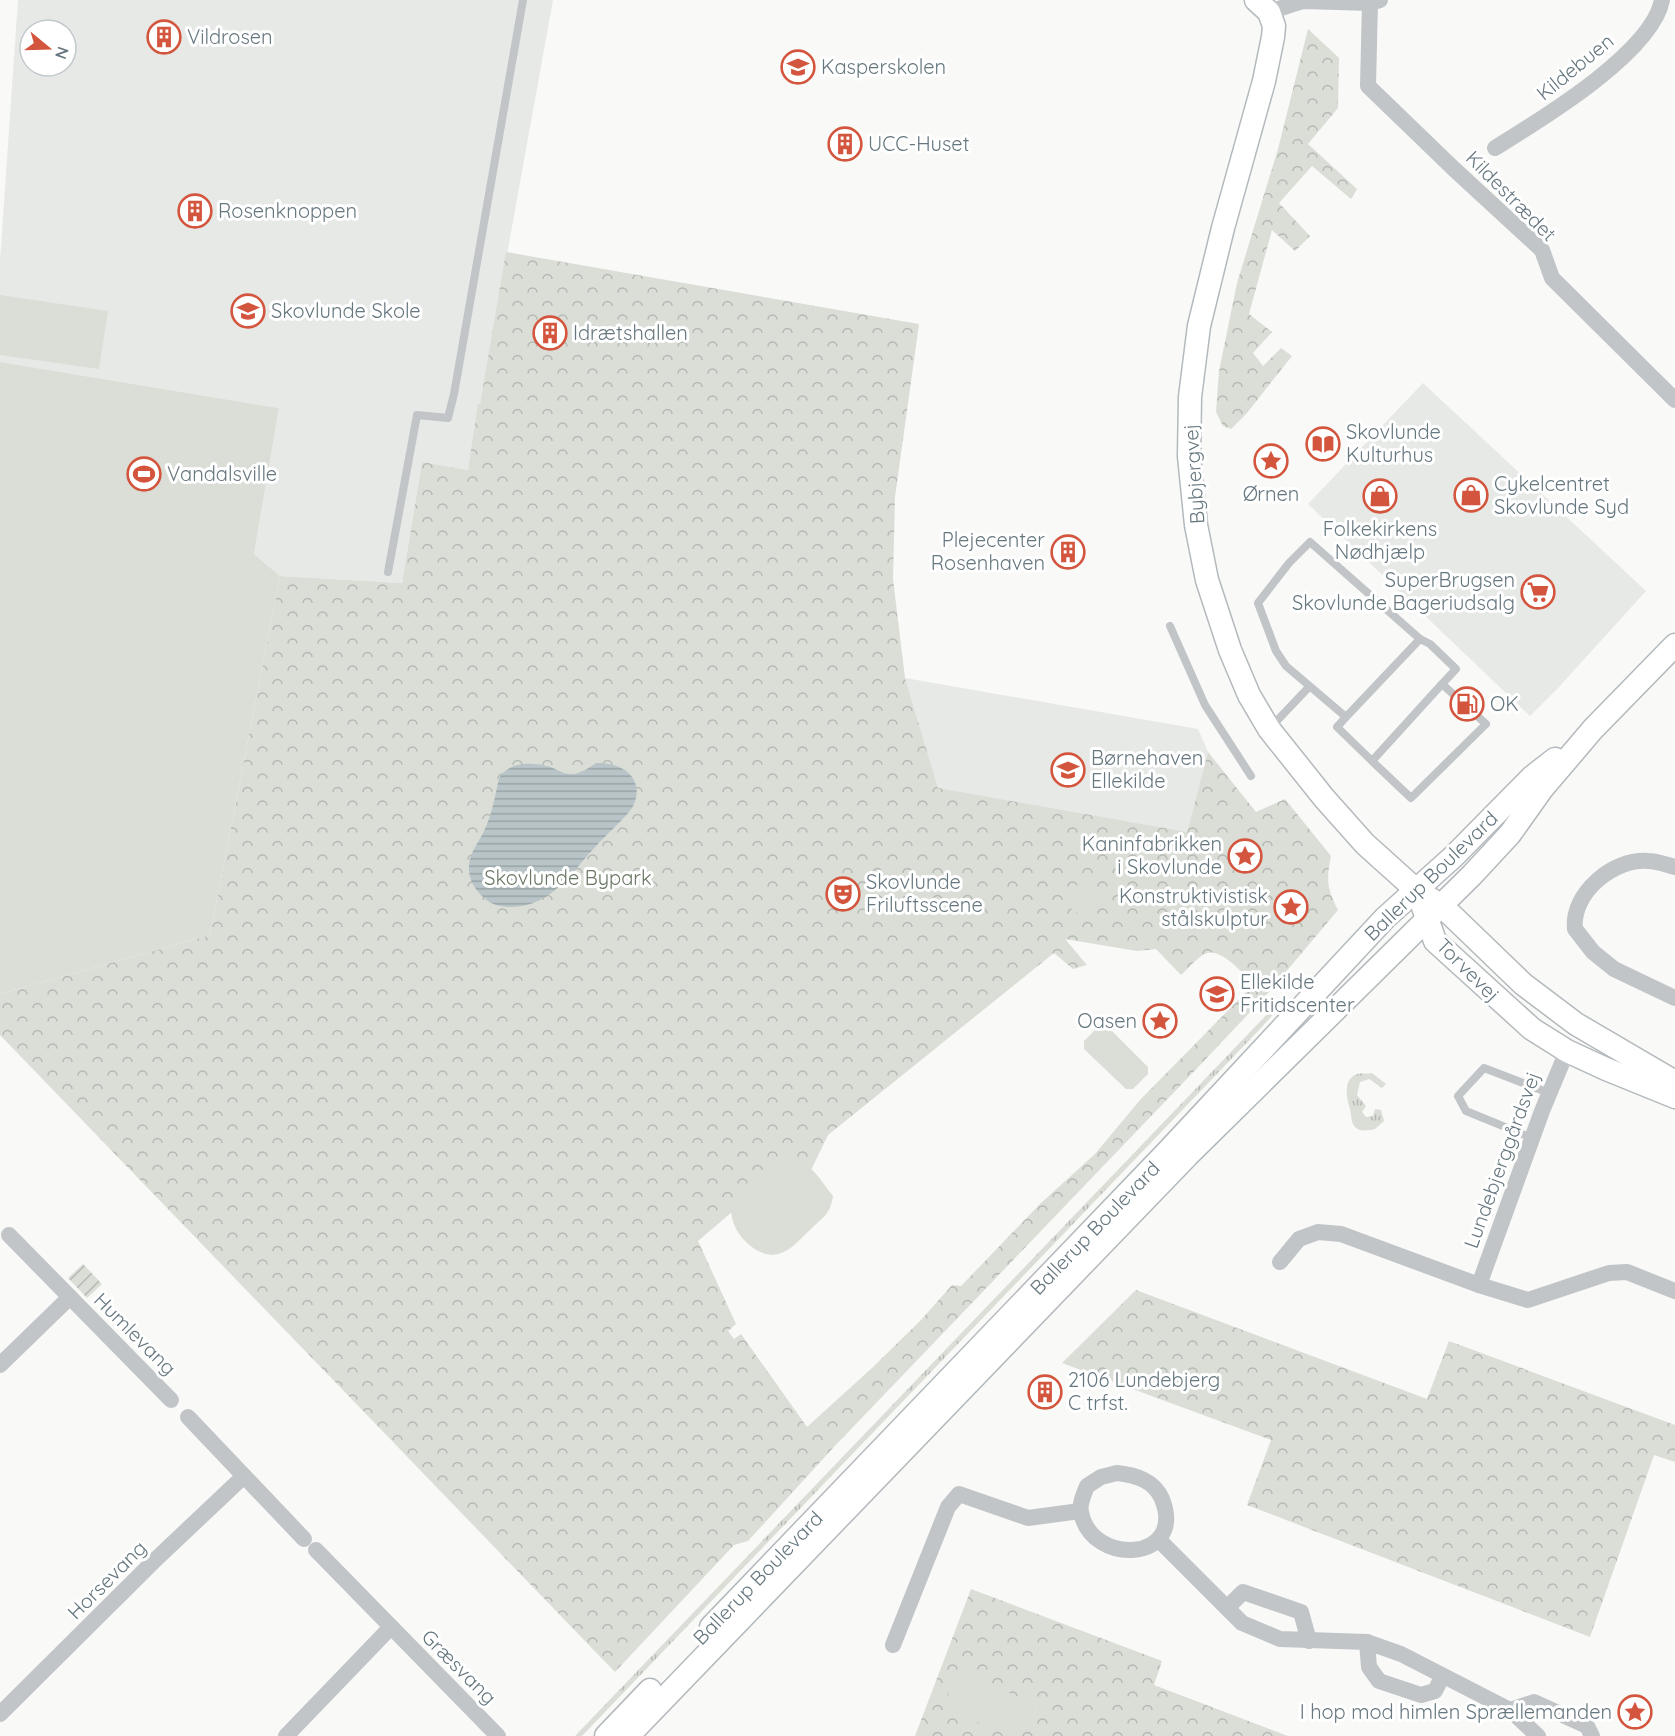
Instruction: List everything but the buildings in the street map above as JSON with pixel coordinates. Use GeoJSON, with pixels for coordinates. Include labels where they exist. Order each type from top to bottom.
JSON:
{"type":"FeatureCollection","features":[{"type":"Feature","properties":{"kind":"street","name":"Kildebuen"},"geometry":{"type":"LineString","coordinates":[[1496,148],[1546,117],[1608,71],[1634,46],[1651,24],[1662,0]]}},
{"type":"Feature","properties":{"kind":"street"},"geometry":{"type":"LineString","coordinates":[[1267,4],[1303,1],[1375,2]]}},
{"type":"Feature","properties":{"kind":"street","name":"Kildestrædet"},"geometry":{"type":"LineString","coordinates":[[1375,2],[1368,86],[1542,250],[1552,278],[1675,400]]}},
{"type":"Feature","properties":{"kind":"street","name":"Bybjergvej"},"geometry":{"type":"LineString","coordinates":[[1267,4],[1274,26],[1264,81],[1223,228],[1200,326],[1190,397],[1189,456],[1196,525],[1207,580],[1230,650],[1249,695],[1269,729],[1324,798],[1365,844],[1415,889]]}},
{"type":"Feature","properties":{"kind":"street","name":"Ballerup Boulevard"},"geometry":{"type":"LineString","coordinates":[[628,1736],[1188,1155],[1404,940],[1435,913],[1510,834],[1542,789],[1593,729],[1675,645]]}},
{"type":"Feature","properties":{"kind":"street","name":"Ballerup Boulevard"},"geometry":{"type":"LineString","coordinates":[[606,1736],[1122,1200],[1385,918],[1454,855],[1532,777],[1593,729]]}},
{"type":"Feature","properties":{"kind":"street"},"geometry":{"type":"LineString","coordinates":[[1675,867],[1646,860],[1615,867],[1589,889],[1582,899],[1575,929],[1601,959],[1628,976],[1675,998]]}},
{"type":"Feature","properties":{"kind":"street","name":"Torvevej"},"geometry":{"type":"LineString","coordinates":[[1415,889],[1435,913],[1549,1004],[1614,1048],[1675,1082]]}},
{"type":"Feature","properties":{"kind":"street","name":"Torvevej"},"geometry":{"type":"LineString","coordinates":[[1435,913],[1435,941],[1532,1029],[1567,1052],[1675,1097]]}},
{"type":"Feature","properties":{"kind":"street","name":"Lundebjerggårdsvej"},"geometry":{"type":"LineString","coordinates":[[1479,1285],[1532,1138],[1567,1052]]}},
{"type":"Feature","properties":{"kind":"street"},"geometry":{"type":"LineString","coordinates":[[1280,1262],[1299,1239],[1318,1232],[1341,1234],[1479,1285],[1528,1300],[1608,1273],[1627,1272],[1675,1291]]}},
{"type":"Feature","properties":{"kind":"street","name":"Humlevang"},"geometry":{"type":"LineString","coordinates":[[9,1235],[171,1400]]}},
{"type":"Feature","properties":{"kind":"street","name":"Humlevang"},"geometry":{"type":"LineString","coordinates":[[0,1365],[70,1297]]}},
{"type":"Feature","properties":{"kind":"street"},"geometry":{"type":"LineString","coordinates":[[188,1417],[244,1476]]}},
{"type":"Feature","properties":{"kind":"street"},"geometry":{"type":"LineString","coordinates":[[1117,1473],[1134,1475],[1149,1482],[1160,1494],[1166,1510],[1167,1523],[1159,1540],[1144,1548],[1132,1550],[1112,1548],[1097,1540],[1086,1527],[1080,1511],[1087,1486],[1101,1477],[1117,1473]]}},
{"type":"Feature","properties":{"kind":"street","name":"Græsvang"},"geometry":{"type":"LineString","coordinates":[[244,1476],[498,1736]]}},
{"type":"Feature","properties":{"kind":"street","name":"Horsevang"},"geometry":{"type":"LineString","coordinates":[[0,1714],[153,1562],[244,1476]]}},
{"type":"Feature","properties":{"kind":"street"},"geometry":{"type":"LineString","coordinates":[[893,1646],[948,1507],[959,1494],[1028,1518],[1080,1511]]}},
{"type":"Feature","properties":{"kind":"street"},"geometry":{"type":"LineString","coordinates":[[1159,1540],[1242,1623],[1280,1639],[1367,1642],[1401,1654],[1510,1710],[1538,1736]]}},
{"type":"Feature","properties":{"kind":"street"},"geometry":{"type":"LineString","coordinates":[[1227,1608],[1244,1592],[1300,1612],[1309,1641]]}},
{"type":"Feature","properties":{"kind":"street"},"geometry":{"type":"LineString","coordinates":[[286,1736],[391,1627]]}},
{"type":"Feature","properties":{"kind":"street"},"geometry":{"type":"LineString","coordinates":[[1367,1642],[1369,1667],[1378,1681],[1421,1695],[1435,1691],[1442,1677]]}},
{"type":"Feature","properties":{"kind":"street"},"geometry":{"type":"LineString","coordinates":[[1510,1710],[1534,1702],[1587,1726],[1592,1736]]}},
{"type":"Feature","properties":{"kind":"lane"},"geometry":{"type":"LineString","coordinates":[[388,572],[417,415],[448,418],[454,394],[523,0]]}},
{"type":"Feature","properties":{"kind":"lane"},"geometry":{"type":"LineString","coordinates":[[1346,717],[1286,666],[1276,651],[1258,603],[1288,563],[1310,542],[1456,669],[1372,761]]}},
{"type":"Feature","properties":{"kind":"lane"},"geometry":{"type":"LineString","coordinates":[[1170,626],[1205,705],[1251,776]]}},
{"type":"Feature","properties":{"kind":"lane"},"geometry":{"type":"LineString","coordinates":[[1420,639],[1337,727],[1411,798],[1486,724],[1442,684]]}},
{"type":"Feature","properties":{"kind":"lane"},"geometry":{"type":"LineString","coordinates":[[1269,729],[1309,687]]}},
{"type":"Feature","properties":{"kind":"lane"},"geometry":{"type":"LineString","coordinates":[[1532,1138],[1466,1111],[1458,1096],[1484,1068],[1549,1093]]}},
{"type":"Feature","properties":{"kind":"shaded area","name":"Skovlunde Skole"},"geometry":{"type":"Polygon","coordinates":[[[18,0],[553,0],[468,470],[422,462],[402,583],[280,576],[254,554],[279,408],[0,362],[0,261],[18,0]]]}},
{"type":"Feature","properties":{"kind":"shaded area"},"geometry":{"type":"Polygon","coordinates":[[[1423,383],[1646,591],[1530,716],[1308,504],[1423,383]]]}},
{"type":"Feature","properties":{"kind":"shaded area","name":"Børnehaven Ellekilde"},"geometry":{"type":"Polygon","coordinates":[[[905,678],[1198,729],[1208,752],[1187,832],[938,789],[905,678]]]}},
{"type":"Feature","properties":{"kind":"shaded area"},"geometry":{"type":"Polygon","coordinates":[[[596,763],[614,765],[633,778],[637,794],[628,813],[570,876],[539,901],[504,907],[486,900],[472,883],[469,865],[473,851],[489,818],[499,778],[503,773],[520,764],[533,764],[573,774],[584,771],[596,763]]]}},
{"type":"Feature","properties":{"kind":"green space"},"geometry":{"type":"Polygon","coordinates":[[[1308,29],[1339,58],[1338,108],[1308,144],[1357,189],[1351,199],[1312,166],[1279,203],[1310,236],[1295,251],[1272,230],[1249,314],[1272,332],[1253,353],[1263,366],[1281,348],[1292,356],[1247,413],[1231,429],[1223,426],[1216,412],[1219,371],[1237,283],[1278,149],[1308,29]]]}},
{"type":"Feature","properties":{"kind":"green space","name":"Skovlunde Bypark"},"geometry":{"type":"Polygon","coordinates":[[[506,252],[919,324],[895,497],[893,579],[905,678],[938,788],[1187,832],[1208,752],[1256,812],[1285,799],[1331,856],[1328,884],[1338,910],[1269,992],[1203,1062],[832,1449],[748,1541],[734,1545],[615,1672],[0,1035],[0,994],[210,935],[280,576],[402,583],[422,462],[468,470],[478,404],[480,404],[506,252]],[[1065,939],[1087,965],[1073,969],[1054,953],[828,1135],[811,1170],[786,1166],[698,1241],[736,1324],[728,1331],[734,1339],[741,1334],[807,1427],[920,1321],[952,1285],[961,1286],[1041,1203],[1095,1154],[1140,1100],[1254,984],[1219,954],[1207,953],[1181,975],[1156,949],[1137,951],[1065,939]]]}},
{"type":"Feature","properties":{"kind":"green space"},"geometry":{"type":"Polygon","coordinates":[[[0,295],[108,311],[99,369],[0,355],[0,295]]]}},
{"type":"Feature","properties":{"kind":"green space"},"geometry":{"type":"Polygon","coordinates":[[[0,362],[279,408],[254,554],[280,576],[210,935],[0,994],[0,362]]]}},
{"type":"Feature","properties":{"kind":"green space"},"geometry":{"type":"Polygon","coordinates":[[[1077,885],[1088,885],[1097,902],[1088,912],[1075,912],[1069,905],[1067,895],[1077,885]]]}},
{"type":"Feature","properties":{"kind":"green space"},"geometry":{"type":"Polygon","coordinates":[[[1275,1006],[1278,1009],[1259,1030],[582,1736],[575,1736],[1275,1006]]]}},
{"type":"Feature","properties":{"kind":"green space"},"geometry":{"type":"Polygon","coordinates":[[[1100,1025],[1107,1026],[1148,1067],[1148,1074],[1133,1089],[1126,1089],[1084,1049],[1084,1041],[1100,1025]]]}},
{"type":"Feature","properties":{"kind":"green space"},"geometry":{"type":"Polygon","coordinates":[[[1372,1073],[1386,1084],[1382,1088],[1369,1079],[1360,1082],[1357,1095],[1366,1106],[1362,1112],[1366,1117],[1373,1116],[1375,1109],[1381,1110],[1384,1121],[1375,1129],[1360,1130],[1354,1126],[1352,1121],[1347,1085],[1349,1080],[1357,1074],[1372,1073]]]}},
{"type":"Feature","properties":{"kind":"green space"},"geometry":{"type":"Polygon","coordinates":[[[787,1159],[808,1166],[819,1177],[833,1196],[830,1207],[826,1215],[787,1250],[778,1254],[760,1252],[751,1247],[737,1231],[731,1212],[733,1203],[736,1197],[754,1180],[780,1161],[787,1159]]]}},
{"type":"Feature","properties":{"kind":"green space"},"geometry":{"type":"Polygon","coordinates":[[[83,1264],[102,1284],[87,1298],[68,1278],[83,1264]]]}},
{"type":"Feature","properties":{"kind":"green space"},"geometry":{"type":"Polygon","coordinates":[[[1136,1290],[1427,1399],[1449,1341],[1675,1425],[1675,1462],[1654,1455],[1590,1637],[1247,1505],[1271,1440],[1062,1363],[1136,1290]]]}},
{"type":"Feature","properties":{"kind":"green space"},"geometry":{"type":"Polygon","coordinates":[[[971,1589],[1162,1661],[1154,1685],[1288,1736],[915,1736],[971,1589]]]}},
{"type":"Feature","properties":{"kind":"green space"},"geometry":{"type":"Polygon","coordinates":[[[959,1670],[1035,1704],[1020,1736],[1008,1736],[943,1707],[959,1670]]]}},
{"type":"Feature","properties":{"kind":"place","name":"Vildrosen"},"geometry":{"type":"Point","coordinates":[164,37]}},
{"type":"Feature","properties":{"kind":"place","name":"Kasperskolen"},"geometry":{"type":"Point","coordinates":[798,67]}},
{"type":"Feature","properties":{"kind":"place","name":"UCC-Huset"},"geometry":{"type":"Point","coordinates":[845,144]}},
{"type":"Feature","properties":{"kind":"place","name":"Rosenknoppen"},"geometry":{"type":"Point","coordinates":[195,211]}},
{"type":"Feature","properties":{"kind":"place","name":"Skovlunde Skole"},"geometry":{"type":"Point","coordinates":[248,311]}},
{"type":"Feature","properties":{"kind":"place","name":"Idrætshallen"},"geometry":{"type":"Point","coordinates":[550,333]}},
{"type":"Feature","properties":{"kind":"place","name":"Skovlunde Kulturhus"},"geometry":{"type":"Point","coordinates":[1323,444]}},
{"type":"Feature","properties":{"kind":"place","name":"Ørnen"},"geometry":{"type":"Point","coordinates":[1271,461]}},
{"type":"Feature","properties":{"kind":"place","name":"Vandalsville"},"geometry":{"type":"Point","coordinates":[144,474]}},
{"type":"Feature","properties":{"kind":"place","name":"Cykelcentret Skovlunde Syd"},"geometry":{"type":"Point","coordinates":[1471,495]}},
{"type":"Feature","properties":{"kind":"place","name":"Folkekirkens Nødhjælp"},"geometry":{"type":"Point","coordinates":[1380,496]}},
{"type":"Feature","properties":{"kind":"place","name":"Plejecenter Rosenhaven"},"geometry":{"type":"Point","coordinates":[1068,552]}},
{"type":"Feature","properties":{"kind":"place","name":"SuperBrugsen Skovlunde Bageriudsalg"},"geometry":{"type":"Point","coordinates":[1538,592]}},
{"type":"Feature","properties":{"kind":"place","name":"OK"},"geometry":{"type":"Point","coordinates":[1467,704]}},
{"type":"Feature","properties":{"kind":"place","name":"Børnehaven Ellekilde"},"geometry":{"type":"Point","coordinates":[1068,770]}},
{"type":"Feature","properties":{"kind":"place","name":"Kaninfabrikken i Skovlunde"},"geometry":{"type":"Point","coordinates":[1245,856]}},
{"type":"Feature","properties":{"kind":"place","name":"Skovlunde Friluftsscene"},"geometry":{"type":"Point","coordinates":[843,894]}},
{"type":"Feature","properties":{"kind":"place","name":"Konstruktivistisk stålskulptur"},"geometry":{"type":"Point","coordinates":[1291,907]}},
{"type":"Feature","properties":{"kind":"place","name":"Ellekilde Fritidscenter"},"geometry":{"type":"Point","coordinates":[1217,994]}},
{"type":"Feature","properties":{"kind":"place","name":"Oasen"},"geometry":{"type":"Point","coordinates":[1160,1021]}},
{"type":"Feature","properties":{"kind":"place","name":"2106 Lundebjerg C trfst."},"geometry":{"type":"Point","coordinates":[1045,1392]}},
{"type":"Feature","properties":{"kind":"place","name":"I hop mod himlen Sprællemanden"},"geometry":{"type":"Point","coordinates":[1635,1712]}}]}
